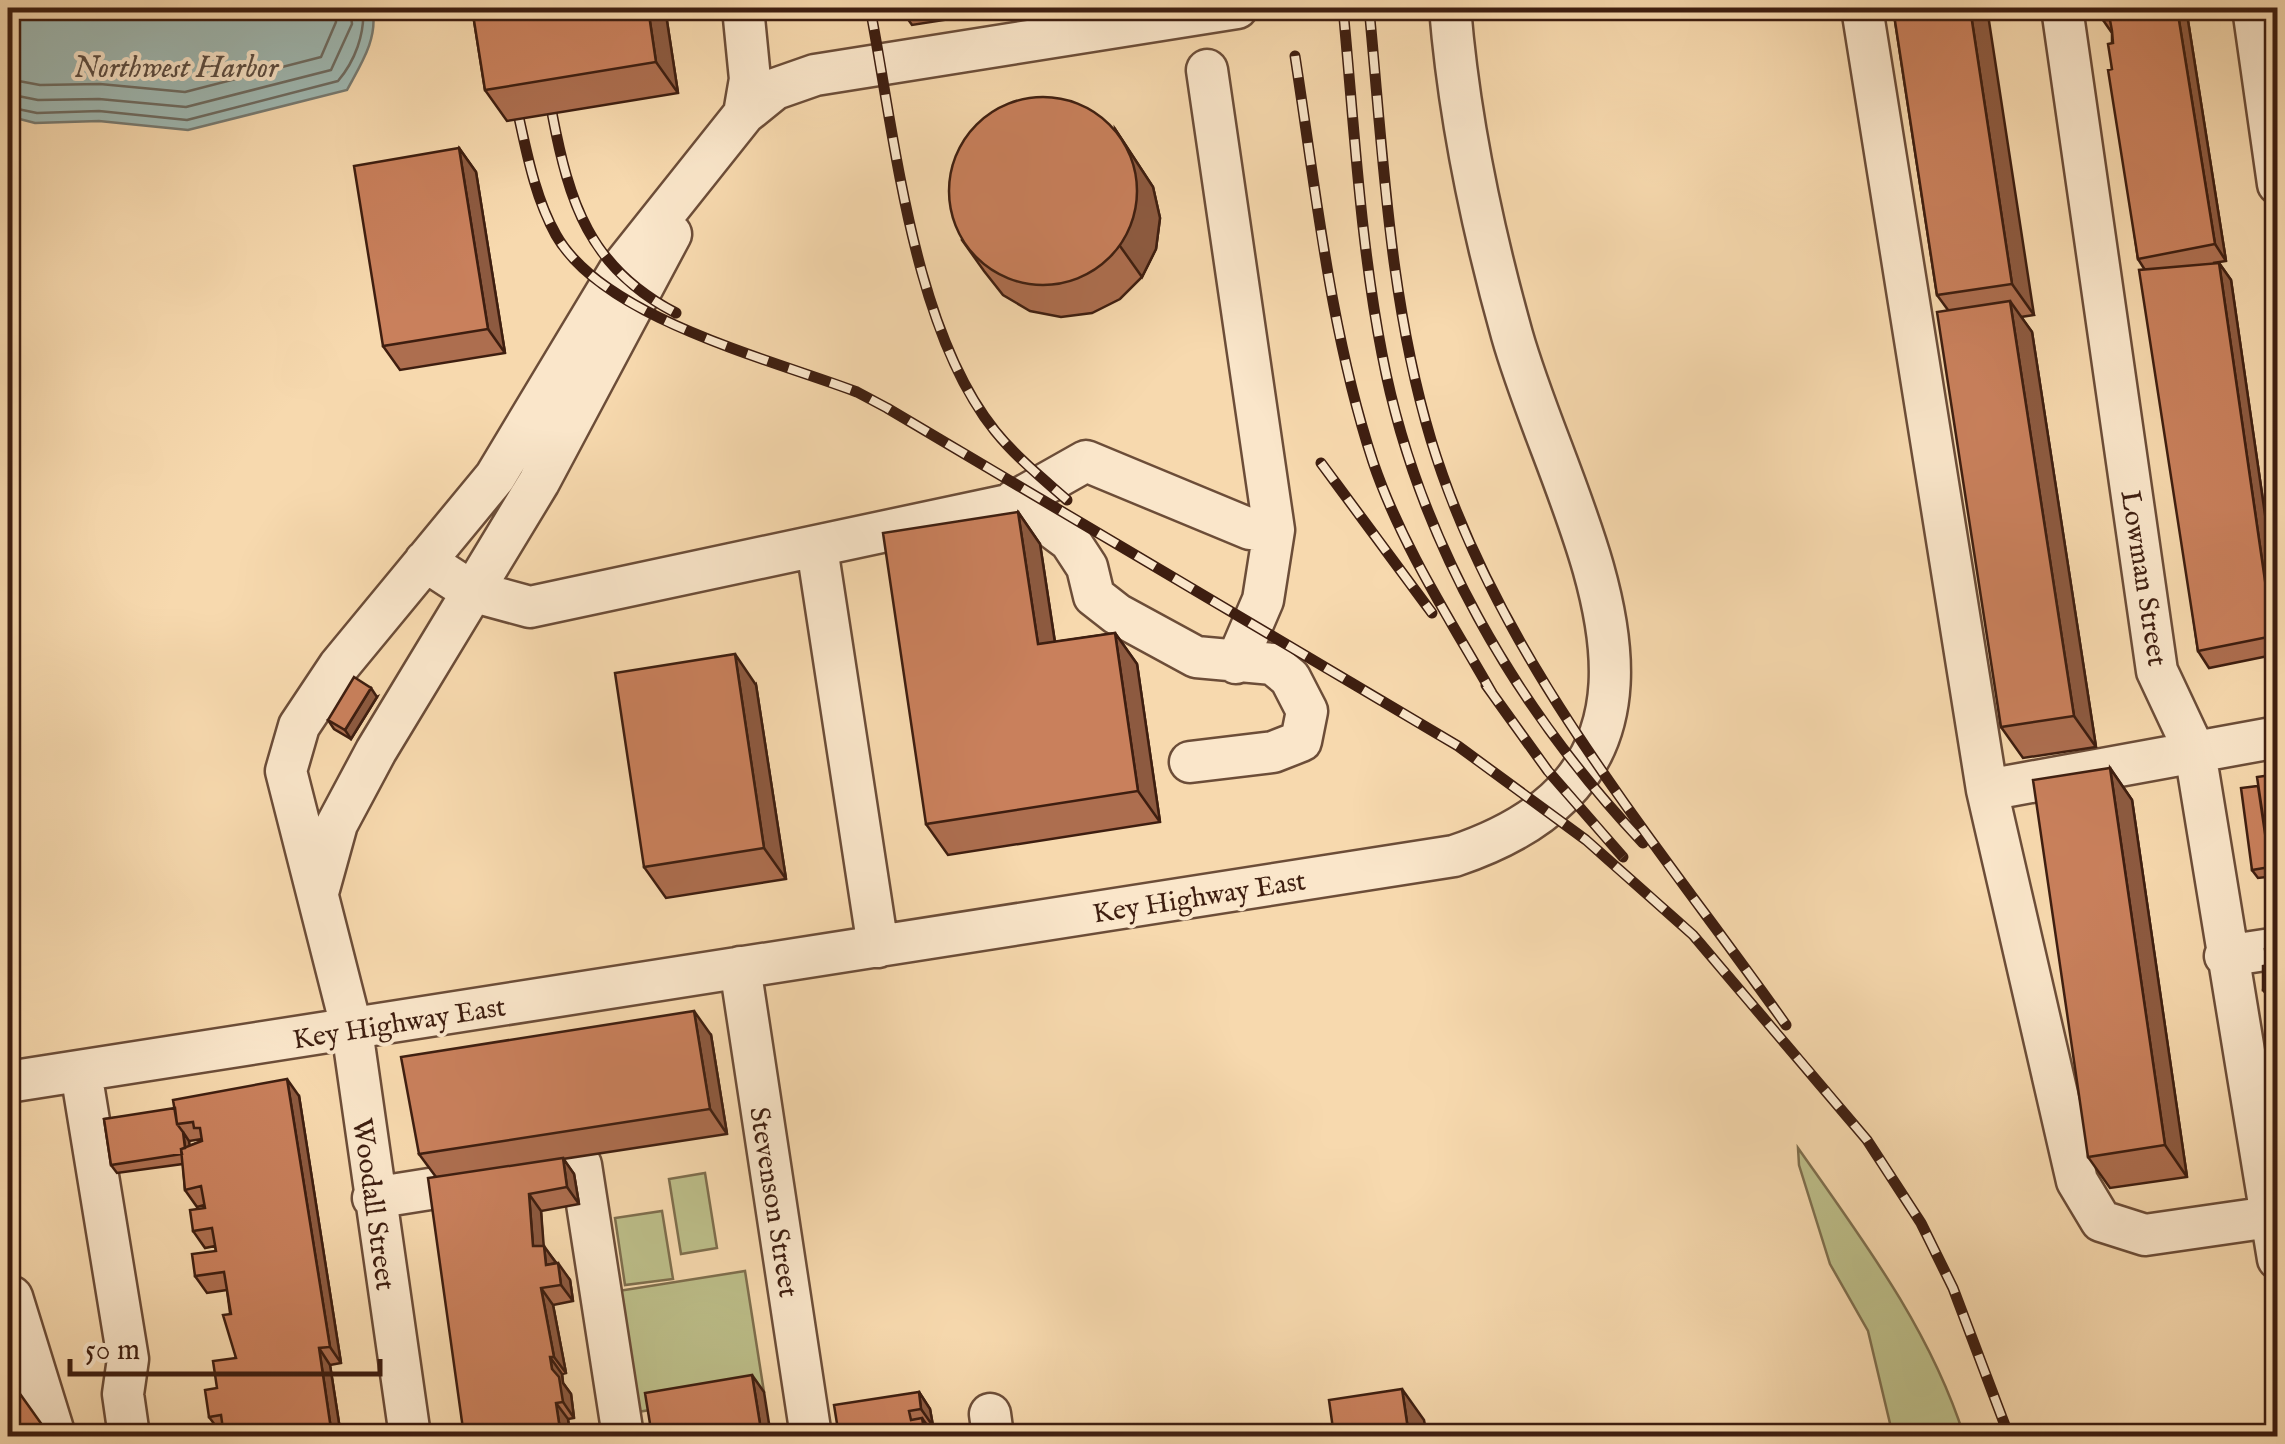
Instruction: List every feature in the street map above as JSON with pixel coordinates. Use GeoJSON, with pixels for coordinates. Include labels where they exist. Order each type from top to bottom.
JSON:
{"type":"FeatureCollection","features":[{"type":"Feature","properties":{"kind":"street"},"geometry":{"type":"LineString","coordinates":[[743,8],[750,79],[744,114]]}},
{"type":"Feature","properties":{"kind":"street"},"geometry":{"type":"LineString","coordinates":[[319,889],[337,824],[407,693],[539,482],[717,146],[744,114],[775,88],[814,74],[1237,8]]}},
{"type":"Feature","properties":{"kind":"street","name":"Key Highway East"},"geometry":{"type":"LineString","coordinates":[[8,1082],[1454,856],[1521,828],[1564,790],[1591,752],[1610,699],[1612,648],[1599,578],[1512,337],[1474,182],[1450,8]]}},
{"type":"Feature","properties":{"kind":"street"},"geometry":{"type":"LineString","coordinates":[[1862,8],[1987,790],[2077,1182],[2100,1221],[2145,1235],[2270,1217]]}},
{"type":"Feature","properties":{"kind":"street","name":"Lowman Street"},"geometry":{"type":"LineString","coordinates":[[2062,8],[2157,671],[2195,752],[2278,1259]]}},
{"type":"Feature","properties":{"kind":"street"},"geometry":{"type":"LineString","coordinates":[[2253,8],[2278,184]]}},
{"type":"Feature","properties":{"kind":"street"},"geometry":{"type":"LineString","coordinates":[[1207,70],[1274,530],[1263,600],[1236,664]]}},
{"type":"Feature","properties":{"kind":"street","name":"Woodall Street"},"geometry":{"type":"LineString","coordinates":[[410,1436],[352,1030],[286,772],[299,726],[339,666],[494,477],[619,270],[717,146]]}},
{"type":"Feature","properties":{"kind":"street"},"geometry":{"type":"LineString","coordinates":[[425,561],[471,591],[530,607],[817,548],[1015,500],[1086,460],[1250,529],[1274,530]]}},
{"type":"Feature","properties":{"kind":"street"},"geometry":{"type":"LineString","coordinates":[[1015,500],[1070,541],[1086,567],[1094,596],[1117,614],[1196,657],[1236,664],[1273,664],[1290,678],[1307,711],[1301,741],[1273,752],[1190,762]]}},
{"type":"Feature","properties":{"kind":"street"},"geometry":{"type":"LineString","coordinates":[[817,548],[878,947]]}},
{"type":"Feature","properties":{"kind":"street"},"geometry":{"type":"LineString","coordinates":[[1987,790],[2278,737]]}},
{"type":"Feature","properties":{"kind":"street"},"geometry":{"type":"LineString","coordinates":[[2226,956],[2278,948]]}},
{"type":"Feature","properties":{"kind":"street","name":"Stevenson Street"},"geometry":{"type":"LineString","coordinates":[[740,967],[811,1436]]}},
{"type":"Feature","properties":{"kind":"street"},"geometry":{"type":"LineString","coordinates":[[81,1072],[128,1359],[123,1394],[129,1436]]}},
{"type":"Feature","properties":{"kind":"street"},"geometry":{"type":"LineString","coordinates":[[373,1198],[581,1165],[623,1436]]}},
{"type":"Feature","properties":{"kind":"street"},"geometry":{"type":"LineString","coordinates":[[9,1286],[55,1436]]}},
{"type":"Feature","properties":{"kind":"green space"},"geometry":{"type":"Polygon","coordinates":[[[1798,1148],[1870,1251],[1913,1322],[1950,1397],[1964,1436],[1893,1436],[1868,1331],[1830,1264],[1799,1165],[1798,1148]]]}},
{"type":"Feature","properties":{"kind":"green space"},"geometry":{"type":"Polygon","coordinates":[[[705,1173],[717,1248],[681,1254],[669,1179],[705,1173]]]}},
{"type":"Feature","properties":{"kind":"green space"},"geometry":{"type":"Polygon","coordinates":[[[662,1211],[673,1279],[625,1285],[615,1218],[662,1211]]]}},
{"type":"Feature","properties":{"kind":"green space"},"geometry":{"type":"Polygon","coordinates":[[[745,1271],[764,1392],[631,1413],[612,1292],[745,1271]]]}},
{"type":"Feature","properties":{"kind":"water","name":"Northwest Harbor"},"geometry":{"type":"Polygon","coordinates":[[[8,8],[372,8],[374,19],[367,50],[347,90],[188,130],[99,121],[35,123],[8,116],[8,8]]]}},
{"type":"Feature","properties":{"kind":"building"},"geometry":{"type":"Polygon","coordinates":[[[472,8],[648,8],[656,62],[485,90],[472,8]]]}},
{"type":"Feature","properties":{"kind":"building"},"geometry":{"type":"Polygon","coordinates":[[[1893,8],[1970,8],[2012,284],[1937,295],[1893,8]]]}},
{"type":"Feature","properties":{"kind":"building"},"geometry":{"type":"Polygon","coordinates":[[[2101,8],[2177,8],[2215,244],[2138,259],[2108,70],[2112,69],[2108,44],[2113,43],[2112,31],[2110,20],[2103,20],[2101,8]]]}},
{"type":"Feature","properties":{"kind":"building"},"geometry":{"type":"Polygon","coordinates":[[[1043,97],[1079,104],[1109,125],[1130,155],[1137,191],[1130,227],[1109,257],[1079,278],[1043,285],[1007,278],[977,257],[956,227],[949,191],[956,155],[977,125],[1007,104],[1043,97]]]}},
{"type":"Feature","properties":{"kind":"building"},"geometry":{"type":"Polygon","coordinates":[[[459,148],[488,329],[383,346],[354,166],[459,148]]]}},
{"type":"Feature","properties":{"kind":"building"},"geometry":{"type":"Polygon","coordinates":[[[2219,263],[2273,636],[2198,651],[2139,270],[2219,263]]]}},
{"type":"Feature","properties":{"kind":"building"},"geometry":{"type":"Polygon","coordinates":[[[2010,301],[2074,716],[2001,727],[1937,312],[2010,301]]]}},
{"type":"Feature","properties":{"kind":"building"},"geometry":{"type":"Polygon","coordinates":[[[1018,512],[1038,644],[1115,633],[1138,791],[926,824],[883,533],[1018,512]]]}},
{"type":"Feature","properties":{"kind":"building"},"geometry":{"type":"Polygon","coordinates":[[[735,654],[764,848],[644,867],[615,673],[735,654]]]}},
{"type":"Feature","properties":{"kind":"building"},"geometry":{"type":"Polygon","coordinates":[[[354,677],[371,688],[345,730],[328,720],[354,677]]]}},
{"type":"Feature","properties":{"kind":"building"},"geometry":{"type":"Polygon","coordinates":[[[2110,768],[2165,1145],[2088,1157],[2033,780],[2110,768]]]}},
{"type":"Feature","properties":{"kind":"building"},"geometry":{"type":"Polygon","coordinates":[[[2278,774],[2278,870],[2271,870],[2257,777],[2278,774]]]}},
{"type":"Feature","properties":{"kind":"building"},"geometry":{"type":"Polygon","coordinates":[[[2258,786],[2270,867],[2252,870],[2241,788],[2258,786]]]}},
{"type":"Feature","properties":{"kind":"building"},"geometry":{"type":"Polygon","coordinates":[[[2278,947],[2278,963],[2267,965],[2265,949],[2278,947]]]}},
{"type":"Feature","properties":{"kind":"building"},"geometry":{"type":"Polygon","coordinates":[[[2278,963],[2278,987],[2263,990],[2263,966],[2278,963]]]}},
{"type":"Feature","properties":{"kind":"building"},"geometry":{"type":"Polygon","coordinates":[[[2278,996],[2278,1032],[2277,1032],[2271,997],[2278,996]]]}},
{"type":"Feature","properties":{"kind":"building"},"geometry":{"type":"Polygon","coordinates":[[[694,1011],[710,1109],[419,1154],[401,1057],[694,1011]]]}},
{"type":"Feature","properties":{"kind":"building"},"geometry":{"type":"Polygon","coordinates":[[[2278,1032],[2278,1077],[2275,1077],[2272,1033],[2278,1032]]]}},
{"type":"Feature","properties":{"kind":"building"},"geometry":{"type":"Polygon","coordinates":[[[287,1079],[330,1347],[319,1348],[332,1436],[224,1436],[221,1415],[209,1417],[205,1390],[217,1388],[213,1361],[236,1358],[223,1315],[231,1314],[224,1272],[195,1276],[192,1254],[216,1251],[212,1228],[193,1231],[190,1210],[205,1208],[201,1186],[185,1190],[181,1149],[202,1141],[200,1128],[194,1128],[193,1122],[177,1124],[173,1100],[287,1079]]]}},
{"type":"Feature","properties":{"kind":"building"},"geometry":{"type":"Polygon","coordinates":[[[175,1108],[177,1124],[183,1132],[182,1154],[111,1165],[104,1119],[175,1108]]]}},
{"type":"Feature","properties":{"kind":"building"},"geometry":{"type":"Polygon","coordinates":[[[563,1158],[567,1187],[529,1194],[533,1246],[544,1246],[546,1265],[558,1263],[561,1285],[541,1288],[554,1357],[550,1357],[552,1369],[559,1377],[563,1402],[556,1403],[561,1436],[464,1436],[428,1178],[563,1158]]]}},
{"type":"Feature","properties":{"kind":"building"},"geometry":{"type":"Polygon","coordinates":[[[752,1375],[762,1436],[652,1436],[645,1393],[752,1375]]]}},
{"type":"Feature","properties":{"kind":"building"},"geometry":{"type":"Polygon","coordinates":[[[8,1377],[50,1436],[8,1436],[8,1377]]]}},
{"type":"Feature","properties":{"kind":"building"},"geometry":{"type":"Polygon","coordinates":[[[1402,1389],[1409,1436],[1334,1436],[1329,1400],[1402,1389]]]}},
{"type":"Feature","properties":{"kind":"building"},"geometry":{"type":"Polygon","coordinates":[[[919,1392],[921,1409],[909,1411],[911,1420],[922,1418],[925,1435],[839,1436],[834,1405],[919,1392]]]}},
{"type":"Feature","properties":{"kind":"railway"},"geometry":{"type":"LineString","coordinates":[[870,8],[911,228],[944,339],[967,388],[995,431],[1067,500]]}},
{"type":"Feature","properties":{"kind":"railway"},"geometry":{"type":"LineString","coordinates":[[1343,8],[1374,311],[1398,423],[1420,489],[1446,554],[1514,678],[1554,736],[1643,843]]}},
{"type":"Feature","properties":{"kind":"railway"},"geometry":{"type":"LineString","coordinates":[[1369,8],[1390,226],[1406,334],[1431,440],[1460,521],[1496,598],[1585,746],[1786,1025]]}},
{"type":"Feature","properties":{"kind":"railway"},"geometry":{"type":"LineString","coordinates":[[1295,56],[1335,312],[1373,462],[1412,551],[1492,693]]}},
{"type":"Feature","properties":{"kind":"railway"},"geometry":{"type":"LineString","coordinates":[[552,113],[566,175],[588,230],[622,275],[676,313]]}},
{"type":"Feature","properties":{"kind":"railway"},"geometry":{"type":"LineString","coordinates":[[519,118],[538,193],[556,235],[579,264],[611,290],[692,332],[857,392],[887,408],[1458,746],[1586,840],[1693,935],[1867,1140],[1921,1223],[1953,1288],[2009,1436]]}},
{"type":"Feature","properties":{"kind":"railway"},"geometry":{"type":"LineString","coordinates":[[1321,463],[1432,613]]}},
{"type":"Feature","properties":{"kind":"railway"},"geometry":{"type":"LineString","coordinates":[[1486,685],[1548,771],[1623,857]]}}]}
